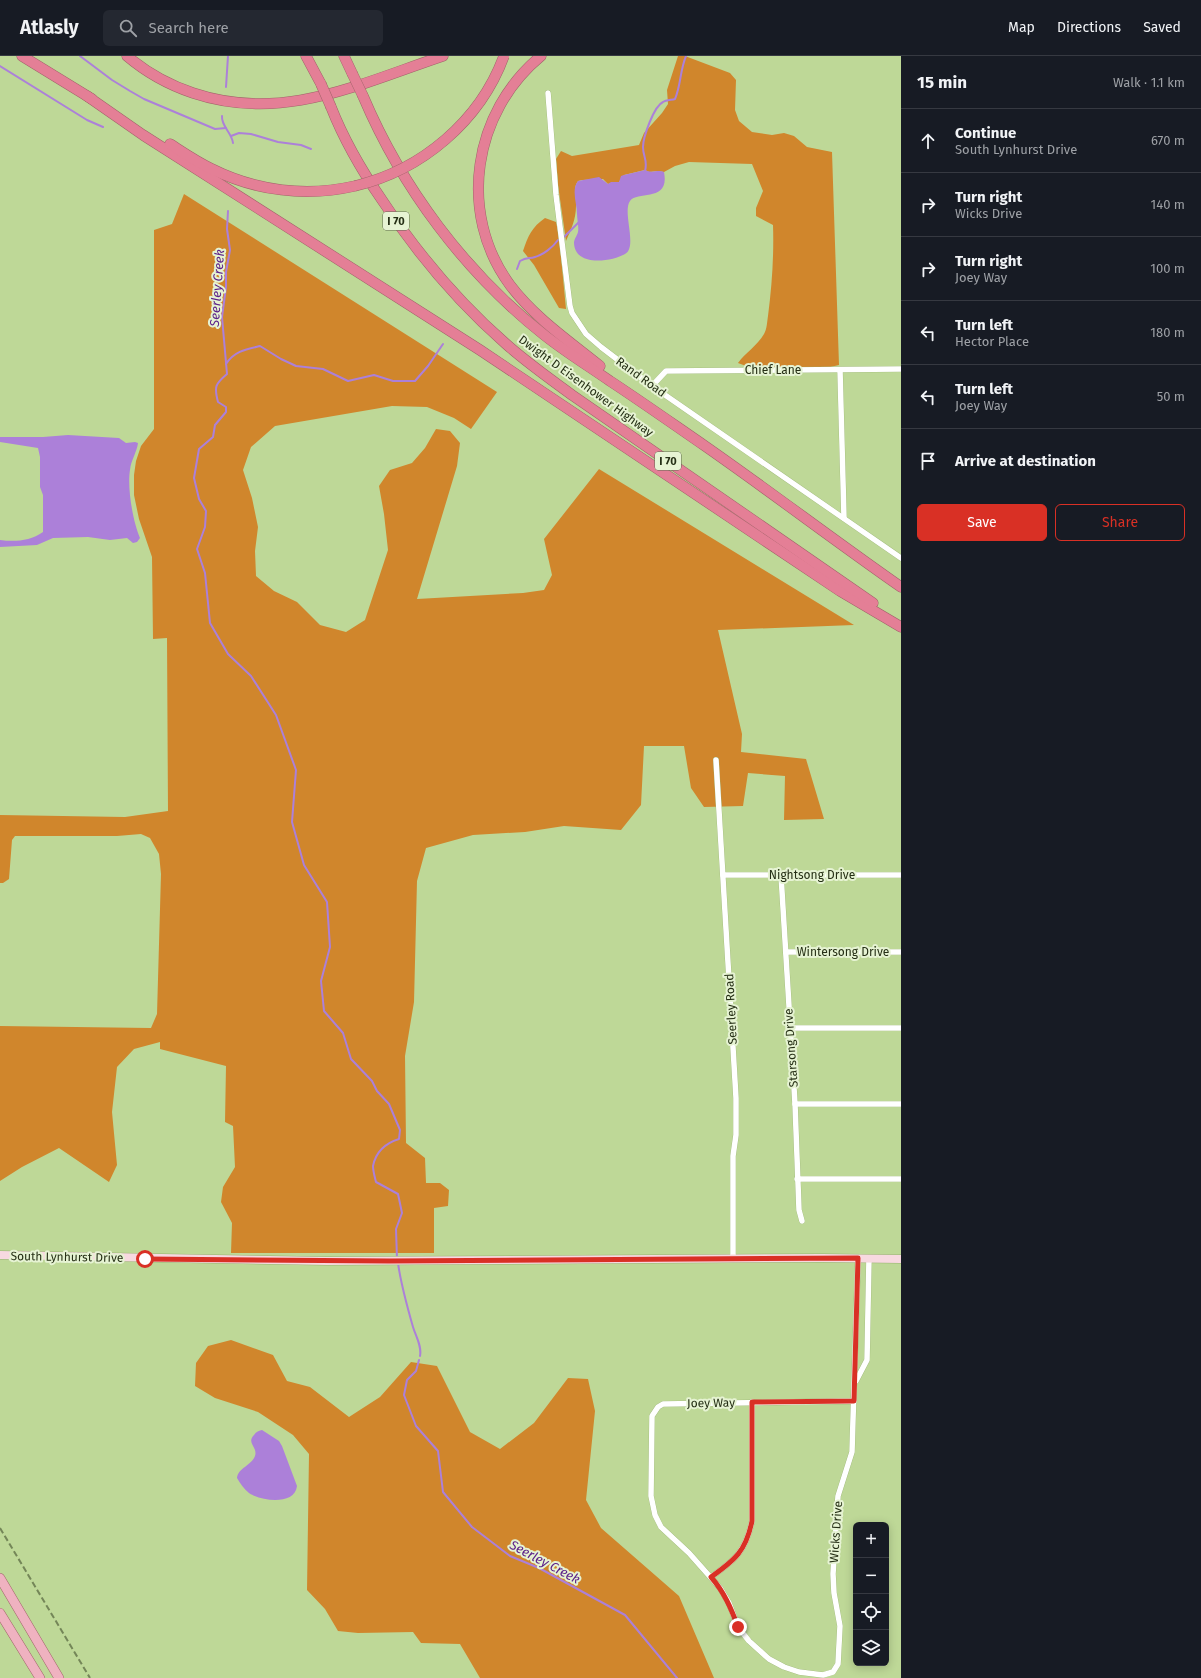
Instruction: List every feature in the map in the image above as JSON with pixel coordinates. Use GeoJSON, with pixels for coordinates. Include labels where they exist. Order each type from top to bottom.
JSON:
{"type":"FeatureCollection","features":[{"type":"Feature","properties":{"kind":"highway"},"geometry":{"type":"LineString","coordinates":[[22,56],[210,168],[247,183],[272,189],[298,192],[324,191],[355,186],[378,180],[403,169],[426,155],[445,141],[467,118],[492,82],[504,56]]}},
{"type":"Feature","properties":{"kind":"highway"},"geometry":{"type":"LineString","coordinates":[[127,56],[159,78],[184,90],[228,102],[256,105],[282,104],[313,98],[357,86],[443,56]]}},
{"type":"Feature","properties":{"kind":"highway"},"geometry":{"type":"LineString","coordinates":[[306,56],[321,84]]}},
{"type":"Feature","properties":{"kind":"highway","name":"Dwight D Eisenhower Highway"},"geometry":{"type":"LineString","coordinates":[[310,56],[331,107],[357,162],[414,245],[452,291],[504,342],[527,362],[567,391],[901,623]]}},
{"type":"Feature","properties":{"kind":"highway","name":"Dwight D Eisenhower Highway"},"geometry":{"type":"LineString","coordinates":[[344,56],[383,138],[406,180],[468,263],[504,299],[542,333],[774,494],[852,553],[901,587]]}},
{"type":"Feature","properties":{"kind":"highway"},"geometry":{"type":"LineString","coordinates":[[348,56],[352,73]]}},
{"type":"Feature","properties":{"kind":"highway"},"geometry":{"type":"LineString","coordinates":[[541,56],[525,70],[510,89],[497,109],[486,136],[480,162],[478,185],[480,213],[485,234],[497,264],[517,293],[552,326],[648,406]]}},
{"type":"Feature","properties":{"kind":"highway"},"geometry":{"type":"LineString","coordinates":[[87,96],[143,135],[480,350],[840,591],[901,627]]}},
{"type":"Feature","properties":{"kind":"main road","name":"South Lynhurst Drive"},"geometry":{"type":"LineString","coordinates":[[0,1255],[145,1259],[389,1261],[733,1258],[901,1259]]}},
{"type":"Feature","properties":{"kind":"main road"},"geometry":{"type":"LineString","coordinates":[[0,1578],[59,1678]]}},
{"type":"Feature","properties":{"kind":"main road"},"geometry":{"type":"LineString","coordinates":[[0,1613],[40,1678]]}},
{"type":"Feature","properties":{"kind":"street","name":"Rand Road"},"geometry":{"type":"LineString","coordinates":[[548,93],[556,195],[572,313],[586,334],[652,386],[901,558]]}},
{"type":"Feature","properties":{"kind":"street","name":"Chief Lane"},"geometry":{"type":"LineString","coordinates":[[652,386],[666,371],[901,369]]}},
{"type":"Feature","properties":{"kind":"street"},"geometry":{"type":"LineString","coordinates":[[840,370],[844,518]]}},
{"type":"Feature","properties":{"kind":"street","name":"Seerley Road"},"geometry":{"type":"LineString","coordinates":[[716,760],[736,1098],[736,1135],[733,1156],[733,1258]]}},
{"type":"Feature","properties":{"kind":"street","name":"Nightsong Drive"},"geometry":{"type":"LineString","coordinates":[[723,875],[901,875]]}},
{"type":"Feature","properties":{"kind":"street","name":"Starsong Drive"},"geometry":{"type":"LineString","coordinates":[[781,875],[795,1104],[799,1210],[802,1221]]}},
{"type":"Feature","properties":{"kind":"street","name":"Wintersong Drive"},"geometry":{"type":"LineString","coordinates":[[786,952],[901,952]]}},
{"type":"Feature","properties":{"kind":"street"},"geometry":{"type":"LineString","coordinates":[[790,1028],[901,1028]]}},
{"type":"Feature","properties":{"kind":"street"},"geometry":{"type":"LineString","coordinates":[[795,1104],[901,1104]]}},
{"type":"Feature","properties":{"kind":"street"},"geometry":{"type":"LineString","coordinates":[[798,1179],[901,1179]]}},
{"type":"Feature","properties":{"kind":"street","name":"Wicks Drive"},"geometry":{"type":"LineString","coordinates":[[711,1577],[729,1603],[738,1627],[749,1641],[769,1659],[784,1667],[799,1672],[823,1675],[832,1672],[838,1664],[840,1626],[834,1593],[837,1512],[838,1496],[852,1452],[858,1258]]}},
{"type":"Feature","properties":{"kind":"street","name":"Wicks Drive"},"geometry":{"type":"LineString","coordinates":[[855,1383],[867,1360],[869,1258]]}},
{"type":"Feature","properties":{"kind":"street","name":"Joey Way"},"geometry":{"type":"LineString","coordinates":[[711,1577],[689,1553],[661,1527],[655,1515],[651,1496],[651,1434],[652,1416],[658,1407],[663,1404],[854,1401]]}},
{"type":"Feature","properties":{"kind":"street"},"geometry":{"type":"LineString","coordinates":[[711,1577],[729,1564],[740,1552],[749,1537],[752,1521],[752,1402]]}},
{"type":"Feature","properties":{"kind":"shaded area"},"geometry":{"type":"Polygon","coordinates":[[[678,56],[685,56],[730,73],[736,80],[735,110],[739,121],[752,132],[772,135],[784,133],[794,136],[807,147],[832,152],[839,365],[826,368],[746,366],[738,363],[758,342],[765,332],[772,282],[773,225],[756,216],[756,208],[763,191],[752,164],[689,162],[675,166],[664,172],[649,172],[645,170],[624,175],[619,182],[608,184],[603,179],[578,181],[575,187],[575,215],[566,241],[556,159],[561,151],[572,156],[639,145],[644,133],[668,104],[667,90],[678,56]]]}},
{"type":"Feature","properties":{"kind":"shaded area"},"geometry":{"type":"Polygon","coordinates":[[[645,170],[650,172],[664,172],[665,182],[658,192],[640,196],[630,201],[628,206],[630,237],[629,250],[619,257],[603,260],[587,259],[580,256],[576,251],[574,243],[578,233],[575,188],[578,181],[599,177],[608,184],[611,182],[619,182],[621,176],[645,170]]]}},
{"type":"Feature","properties":{"kind":"shaded area"},"geometry":{"type":"Polygon","coordinates":[[[184,194],[497,392],[471,429],[454,418],[427,407],[392,406],[275,426],[251,447],[243,470],[252,498],[258,527],[255,551],[256,576],[274,591],[297,602],[320,625],[346,632],[365,620],[388,550],[379,486],[390,470],[412,463],[425,448],[436,429],[450,431],[460,443],[457,466],[417,599],[523,593],[544,590],[552,575],[544,539],[599,469],[854,625],[718,630],[742,734],[741,752],[806,759],[824,819],[784,820],[785,776],[748,773],[743,806],[704,807],[691,788],[684,746],[644,746],[641,805],[621,830],[564,826],[525,832],[473,835],[426,848],[417,881],[414,1002],[405,1056],[406,1143],[425,1158],[426,1183],[440,1183],[449,1190],[448,1206],[434,1208],[434,1253],[231,1253],[232,1223],[221,1202],[223,1187],[235,1167],[233,1126],[225,1122],[226,1066],[160,1049],[160,1042],[134,1049],[117,1067],[112,1112],[117,1165],[109,1182],[59,1148],[22,1167],[0,1181],[0,1026],[151,1028],[157,1014],[161,874],[159,854],[150,838],[141,834],[117,836],[15,836],[12,840],[9,879],[3,883],[0,883],[0,815],[125,817],[168,811],[167,638],[153,639],[152,557],[139,519],[134,495],[134,475],[136,461],[141,446],[154,429],[154,230],[172,224],[184,194]]]}},
{"type":"Feature","properties":{"kind":"shaded area"},"geometry":{"type":"Polygon","coordinates":[[[545,218],[556,222],[559,236],[566,309],[559,308],[534,265],[523,251],[531,232],[545,218]]]}},
{"type":"Feature","properties":{"kind":"shaded area"},"geometry":{"type":"Polygon","coordinates":[[[68,435],[119,438],[126,443],[138,443],[131,466],[129,486],[133,514],[140,538],[137,542],[133,543],[127,538],[110,540],[88,537],[53,538],[37,545],[0,547],[0,540],[22,540],[43,532],[43,495],[40,487],[40,457],[38,448],[0,442],[0,437],[43,437],[68,435]]]}},
{"type":"Feature","properties":{"kind":"shaded area"},"geometry":{"type":"Polygon","coordinates":[[[231,1340],[273,1355],[287,1381],[310,1387],[349,1417],[380,1397],[411,1362],[437,1366],[470,1432],[500,1449],[534,1423],[568,1378],[588,1379],[595,1411],[586,1500],[601,1528],[679,1596],[714,1678],[480,1678],[460,1644],[421,1643],[413,1632],[358,1633],[338,1631],[325,1609],[307,1590],[309,1454],[293,1435],[258,1412],[215,1398],[195,1386],[196,1363],[208,1346],[231,1340]]]}},
{"type":"Feature","properties":{"kind":"shaded area"},"geometry":{"type":"Polygon","coordinates":[[[262,1430],[279,1441],[282,1446],[297,1486],[295,1492],[290,1497],[268,1500],[254,1496],[245,1490],[237,1478],[240,1472],[255,1456],[255,1450],[251,1440],[256,1432],[262,1430]]]}},
{"type":"Feature","properties":{"kind":"waterway"},"geometry":{"type":"LineString","coordinates":[[80,56],[112,80],[144,99],[215,129],[226,128]]}},
{"type":"Feature","properties":{"kind":"waterway","name":"Seerley Creek"},"geometry":{"type":"LineString","coordinates":[[226,87],[228,56]]}},
{"type":"Feature","properties":{"kind":"waterway"},"geometry":{"type":"LineString","coordinates":[[645,171],[646,164],[643,142],[647,129],[656,109],[664,101],[675,99],[686,56]]}},
{"type":"Feature","properties":{"kind":"waterway"},"geometry":{"type":"LineString","coordinates":[[0,66],[87,120],[103,127]]}},
{"type":"Feature","properties":{"kind":"waterway","name":"Seerley Creek"},"geometry":{"type":"LineString","coordinates":[[222,116],[223,123],[231,136],[233,143]]}},
{"type":"Feature","properties":{"kind":"waterway"},"geometry":{"type":"LineString","coordinates":[[231,136],[239,133],[251,134],[278,142],[301,145],[311,149]]}},
{"type":"Feature","properties":{"kind":"waterway","name":"Seerley Creek"},"geometry":{"type":"LineString","coordinates":[[228,211],[227,229],[230,250],[226,272],[226,287],[222,317],[227,374],[216,386],[218,402],[226,407],[226,412],[215,425],[213,437],[199,449],[194,478],[199,499],[206,511],[205,527],[197,549],[205,573],[210,623],[228,654],[251,676],[276,715],[296,770],[292,822],[304,865],[327,902],[330,947],[321,981],[324,1011],[343,1033],[351,1059],[372,1081],[377,1091],[389,1104],[400,1130],[399,1139],[382,1148],[376,1156],[373,1166],[376,1182],[398,1194],[402,1213],[396,1229],[397,1259]]}},
{"type":"Feature","properties":{"kind":"waterway"},"geometry":{"type":"LineString","coordinates":[[564,237],[579,222]]}},
{"type":"Feature","properties":{"kind":"waterway"},"geometry":{"type":"LineString","coordinates":[[517,269],[520,261],[533,258],[541,254],[551,248],[558,240]]}},
{"type":"Feature","properties":{"kind":"waterway"},"geometry":{"type":"LineString","coordinates":[[226,364],[237,353],[260,346],[296,366],[323,369],[348,381],[374,375],[393,381],[415,381],[428,366],[443,344]]}},
{"type":"Feature","properties":{"kind":"waterway","name":"Seerley Creek"},"geometry":{"type":"LineString","coordinates":[[398,1263],[406,1303],[419,1345],[420,1356]]}},
{"type":"Feature","properties":{"kind":"waterway","name":"Seerley Creek"},"geometry":{"type":"LineString","coordinates":[[419,1360],[416,1371],[407,1380],[404,1395],[416,1426],[438,1451],[443,1492],[472,1527],[510,1556],[539,1568],[625,1615],[677,1678]]}},
{"type":"Feature","properties":{"kind":"railway"},"geometry":{"type":"LineString","coordinates":[[0,1528],[90,1678]]}},
{"type":"Feature","properties":{"kind":"route"},"geometry":{"type":"LineString","coordinates":[[145,1259],[389,1261],[858,1258],[854,1401],[752,1402],[752,1521],[749,1537],[740,1552],[729,1564],[711,1577],[729,1603],[738,1627]]}}]}
